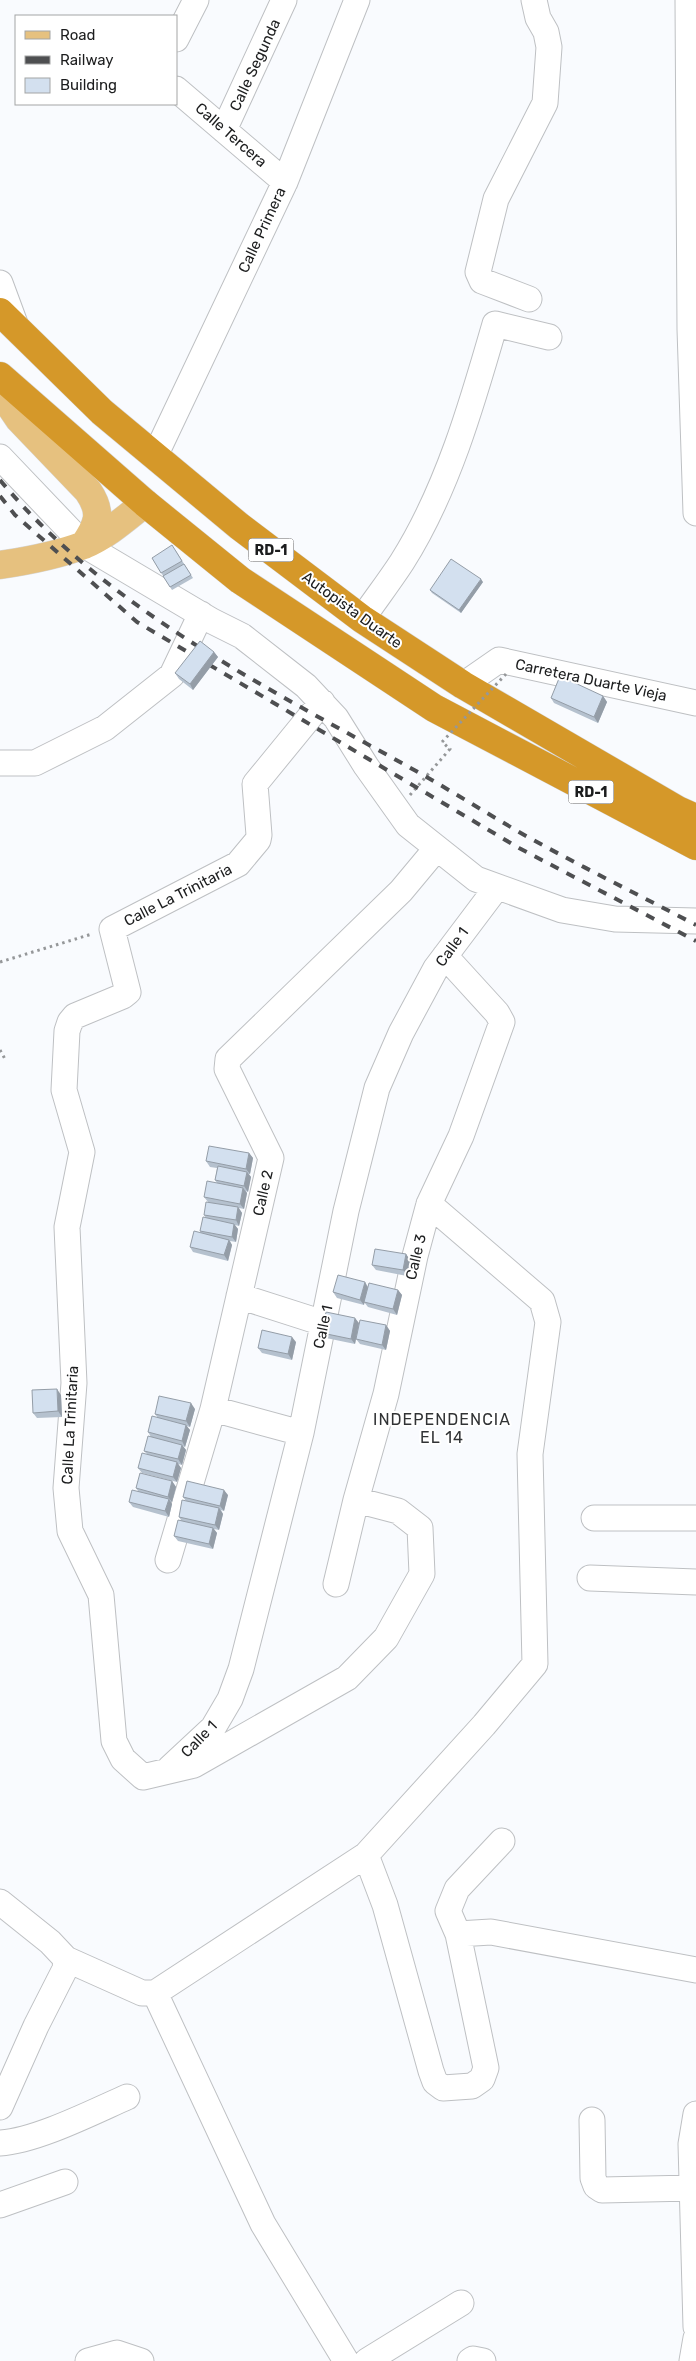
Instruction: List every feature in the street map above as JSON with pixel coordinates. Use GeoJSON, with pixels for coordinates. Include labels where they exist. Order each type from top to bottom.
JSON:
{"type":"FeatureCollection","features":[{"type":"Feature","properties":{"kind":"highway","name":"Autopista Duarte"},"geometry":{"type":"LineString","coordinates":[[9,320],[80,392],[155,456],[239,526],[362,619],[464,686],[678,810],[696,818]]}},
{"type":"Feature","properties":{"kind":"highway","name":"RD-1"},"geometry":{"type":"LineString","coordinates":[[0,376],[145,503],[240,580],[434,708],[696,846]]}},
{"type":"Feature","properties":{"kind":"main road"},"geometry":{"type":"LineString","coordinates":[[0,391],[20,419],[88,491],[96,503],[97,525],[84,545]]}},
{"type":"Feature","properties":{"kind":"main road"},"geometry":{"type":"LineString","coordinates":[[0,565],[53,554],[84,545],[120,524],[145,503]]}},
{"type":"Feature","properties":{"kind":"street"},"geometry":{"type":"LineString","coordinates":[[178,35],[196,0]]}},
{"type":"Feature","properties":{"kind":"street","name":"Calle Segunda"},"geometry":{"type":"LineString","coordinates":[[224,130],[284,0]]}},
{"type":"Feature","properties":{"kind":"street","name":"Calle Primera"},"geometry":{"type":"LineString","coordinates":[[155,456],[285,182],[357,0]]}},
{"type":"Feature","properties":{"kind":"street"},"geometry":{"type":"LineString","coordinates":[[528,299],[482,281],[478,272],[496,199],[545,103],[549,46],[546,32],[538,18],[534,0]]}},
{"type":"Feature","properties":{"kind":"street"},"geometry":{"type":"LineString","coordinates":[[688,0],[690,329],[696,512]]}},
{"type":"Feature","properties":{"kind":"street","name":"Calle Tercera"},"geometry":{"type":"LineString","coordinates":[[178,90],[285,182]]}},
{"type":"Feature","properties":{"kind":"street"},"geometry":{"type":"LineString","coordinates":[[0,283],[9,320]]}},
{"type":"Feature","properties":{"kind":"street"},"geometry":{"type":"LineString","coordinates":[[362,619],[402,561],[432,506],[459,443],[496,324],[503,289]]}},
{"type":"Feature","properties":{"kind":"street"},"geometry":{"type":"LineString","coordinates":[[496,324],[549,337]]}},
{"type":"Feature","properties":{"kind":"street"},"geometry":{"type":"LineString","coordinates":[[0,457],[84,545],[242,636],[306,686],[336,718],[366,766],[408,825],[476,879],[562,910],[615,919],[696,921]]}},
{"type":"Feature","properties":{"kind":"street"},"geometry":{"type":"LineString","coordinates":[[0,763],[35,763],[105,728],[172,675],[201,614]]}},
{"type":"Feature","properties":{"kind":"street","name":"Carretera Duarte Vieja"},"geometry":{"type":"LineString","coordinates":[[464,686],[498,660],[696,702]]}},
{"type":"Feature","properties":{"kind":"street","name":"Calle La Trinitaria"},"geometry":{"type":"LineString","coordinates":[[322,702],[255,784],[258,840],[238,864],[112,929],[128,992],[123,996],[75,1016],[70,1022],[67,1031],[64,1090],[82,1152],[67,1227],[74,1383],[66,1488],[70,1531],[101,1595],[114,1741],[122,1759],[143,1777],[194,1765],[347,1678],[386,1638],[422,1574],[420,1528],[398,1511],[356,1500]]}},
{"type":"Feature","properties":{"kind":"street","name":"Calle 2"},"geometry":{"type":"LineString","coordinates":[[168,1560],[213,1409],[271,1158],[227,1069],[228,1059],[401,891],[436,849]]}},
{"type":"Feature","properties":{"kind":"street","name":"Calle 1"},"geometry":{"type":"LineString","coordinates":[[167,1771],[213,1728],[230,1699],[240,1669],[301,1433],[346,1211],[377,1088],[401,1033],[445,956],[497,887]]}},
{"type":"Feature","properties":{"kind":"street","name":"Calle 3"},"geometry":{"type":"LineString","coordinates":[[336,1584],[356,1500],[386,1394],[415,1256],[429,1204],[461,1136],[502,1022],[497,1013],[445,956]]}},
{"type":"Feature","properties":{"kind":"street"},"geometry":{"type":"LineString","coordinates":[[0,1902],[58,1950],[142,1993],[155,1993],[366,1855],[484,1725],[535,1664],[530,1454],[548,1322],[542,1301],[429,1204]]}},
{"type":"Feature","properties":{"kind":"street"},"geometry":{"type":"LineString","coordinates":[[239,1296],[323,1323]]}},
{"type":"Feature","properties":{"kind":"street"},"geometry":{"type":"LineString","coordinates":[[213,1409],[301,1433]]}},
{"type":"Feature","properties":{"kind":"street"},"geometry":{"type":"LineString","coordinates":[[594,1518],[696,1518]]}},
{"type":"Feature","properties":{"kind":"street"},"geometry":{"type":"LineString","coordinates":[[590,1578],[696,1582]]}},
{"type":"Feature","properties":{"kind":"street"},"geometry":{"type":"LineString","coordinates":[[366,1855],[385,1905],[435,2082],[443,2088],[472,2086],[482,2080],[486,2068],[458,1934],[448,1911],[457,1889],[502,1841]]}},
{"type":"Feature","properties":{"kind":"street"},"geometry":{"type":"LineString","coordinates":[[458,1934],[490,1932],[696,1970]]}},
{"type":"Feature","properties":{"kind":"street"},"geometry":{"type":"LineString","coordinates":[[0,2107],[64,1969],[58,1950]]}},
{"type":"Feature","properties":{"kind":"street"},"geometry":{"type":"LineString","coordinates":[[155,1993],[263,2224],[346,2361]]}},
{"type":"Feature","properties":{"kind":"street"},"geometry":{"type":"LineString","coordinates":[[0,2143],[12,2142],[57,2127],[127,2097]]}},
{"type":"Feature","properties":{"kind":"street"},"geometry":{"type":"LineString","coordinates":[[696,2114],[692,2144],[696,2327]]}},
{"type":"Feature","properties":{"kind":"street"},"geometry":{"type":"LineString","coordinates":[[592,2120],[593,2178],[596,2186],[602,2190],[692,2188]]}},
{"type":"Feature","properties":{"kind":"street"},"geometry":{"type":"LineString","coordinates":[[0,2205],[65,2182]]}},
{"type":"Feature","properties":{"kind":"street"},"geometry":{"type":"LineString","coordinates":[[367,2361],[461,2303]]}},
{"type":"Feature","properties":{"kind":"street"},"geometry":{"type":"LineString","coordinates":[[692,2361],[696,2338]]}},
{"type":"Feature","properties":{"kind":"street"},"geometry":{"type":"LineString","coordinates":[[88,2361],[118,2353],[141,2361]]}},
{"type":"Feature","properties":{"kind":"street"},"geometry":{"type":"LineString","coordinates":[[470,2361],[473,2359],[483,2361]]}},
{"type":"Feature","properties":{"kind":"path"},"geometry":{"type":"LineString","coordinates":[[396,810],[450,748],[442,742],[506,674]]}},
{"type":"Feature","properties":{"kind":"path"},"geometry":{"type":"LineString","coordinates":[[0,962],[112,929]]}},
{"type":"Feature","properties":{"kind":"path"},"geometry":{"type":"LineString","coordinates":[[0,1050],[5,1058]]}},
{"type":"Feature","properties":{"kind":"building"},"geometry":{"type":"Polygon","coordinates":[[[172,545],[182,561],[161,573],[152,558],[172,545]]]}},
{"type":"Feature","properties":{"kind":"building"},"geometry":{"type":"Polygon","coordinates":[[[451,559],[481,579],[459,610],[430,590],[451,559]]]}},
{"type":"Feature","properties":{"kind":"building"},"geometry":{"type":"Polygon","coordinates":[[[184,564],[191,575],[170,587],[163,576],[184,564]]]}},
{"type":"Feature","properties":{"kind":"building"},"geometry":{"type":"Polygon","coordinates":[[[200,641],[214,652],[190,684],[175,673],[200,641]]]}},
{"type":"Feature","properties":{"kind":"building"},"geometry":{"type":"Polygon","coordinates":[[[560,676],[603,696],[594,717],[551,698],[560,676]]]}},
{"type":"Feature","properties":{"kind":"building"},"geometry":{"type":"Polygon","coordinates":[[[209,1146],[249,1153],[246,1169],[206,1161],[209,1146]]]}},
{"type":"Feature","properties":{"kind":"building"},"geometry":{"type":"Polygon","coordinates":[[[218,1166],[247,1172],[244,1186],[215,1180],[218,1166]]]}},
{"type":"Feature","properties":{"kind":"building"},"geometry":{"type":"Polygon","coordinates":[[[207,1181],[243,1188],[240,1204],[204,1197],[207,1181]]]}},
{"type":"Feature","properties":{"kind":"building"},"geometry":{"type":"Polygon","coordinates":[[[206,1202],[238,1207],[236,1220],[204,1215],[206,1202]]]}},
{"type":"Feature","properties":{"kind":"building"},"geometry":{"type":"Polygon","coordinates":[[[203,1217],[234,1224],[232,1237],[200,1231],[203,1217]]]}},
{"type":"Feature","properties":{"kind":"building"},"geometry":{"type":"Polygon","coordinates":[[[194,1231],[229,1240],[224,1255],[190,1247],[194,1231]]]}},
{"type":"Feature","properties":{"kind":"building"},"geometry":{"type":"Polygon","coordinates":[[[375,1249],[406,1254],[403,1270],[372,1265],[375,1249]]]}},
{"type":"Feature","properties":{"kind":"building"},"geometry":{"type":"Polygon","coordinates":[[[338,1275],[365,1282],[360,1300],[333,1292],[338,1275]]]}},
{"type":"Feature","properties":{"kind":"building"},"geometry":{"type":"Polygon","coordinates":[[[369,1283],[398,1290],[393,1309],[364,1302],[369,1283]]]}},
{"type":"Feature","properties":{"kind":"building"},"geometry":{"type":"Polygon","coordinates":[[[326,1312],[355,1318],[351,1339],[322,1333],[326,1312]]]}},
{"type":"Feature","properties":{"kind":"building"},"geometry":{"type":"Polygon","coordinates":[[[360,1320],[386,1325],[382,1345],[356,1339],[360,1320]]]}},
{"type":"Feature","properties":{"kind":"building"},"geometry":{"type":"Polygon","coordinates":[[[262,1330],[292,1337],[288,1354],[258,1348],[262,1330]]]}},
{"type":"Feature","properties":{"kind":"building"},"geometry":{"type":"Polygon","coordinates":[[[57,1389],[58,1411],[33,1413],[32,1390],[57,1389]]]}},
{"type":"Feature","properties":{"kind":"building"},"geometry":{"type":"Polygon","coordinates":[[[159,1396],[191,1403],[186,1421],[155,1414],[159,1396]]]}},
{"type":"Feature","properties":{"kind":"building"},"geometry":{"type":"Polygon","coordinates":[[[152,1416],[186,1425],[182,1441],[148,1432],[152,1416]]]}},
{"type":"Feature","properties":{"kind":"building"},"geometry":{"type":"Polygon","coordinates":[[[148,1436],[182,1445],[178,1459],[144,1451],[148,1436]]]}},
{"type":"Feature","properties":{"kind":"building"},"geometry":{"type":"Polygon","coordinates":[[[142,1453],[177,1462],[173,1477],[138,1468],[142,1453]]]}},
{"type":"Feature","properties":{"kind":"building"},"geometry":{"type":"Polygon","coordinates":[[[140,1473],[172,1481],[168,1497],[136,1488],[140,1473]]]}},
{"type":"Feature","properties":{"kind":"building"},"geometry":{"type":"Polygon","coordinates":[[[187,1481],[224,1490],[220,1506],[183,1497],[187,1481]]]}},
{"type":"Feature","properties":{"kind":"building"},"geometry":{"type":"Polygon","coordinates":[[[132,1490],[169,1499],[165,1511],[129,1502],[132,1490]]]}},
{"type":"Feature","properties":{"kind":"building"},"geometry":{"type":"Polygon","coordinates":[[[182,1500],[219,1508],[215,1525],[179,1517],[182,1500]]]}},
{"type":"Feature","properties":{"kind":"building"},"geometry":{"type":"Polygon","coordinates":[[[178,1520],[213,1528],[209,1544],[174,1536],[178,1520]]]}},
{"type":"Feature","properties":{"kind":"railway"},"geometry":{"type":"LineString","coordinates":[[0,480],[42,526],[88,567],[138,606],[190,641],[298,706],[422,774],[526,836],[696,925]]}},
{"type":"Feature","properties":{"kind":"railway"},"geometry":{"type":"LineString","coordinates":[[0,496],[15,515],[137,622],[519,848],[696,941]]}},
{"type":"Feature","properties":{"kind":"district","name":"INDEPENDENCIA EL 14"},"geometry":{"type":"Point","coordinates":[442,1428]}}]}
